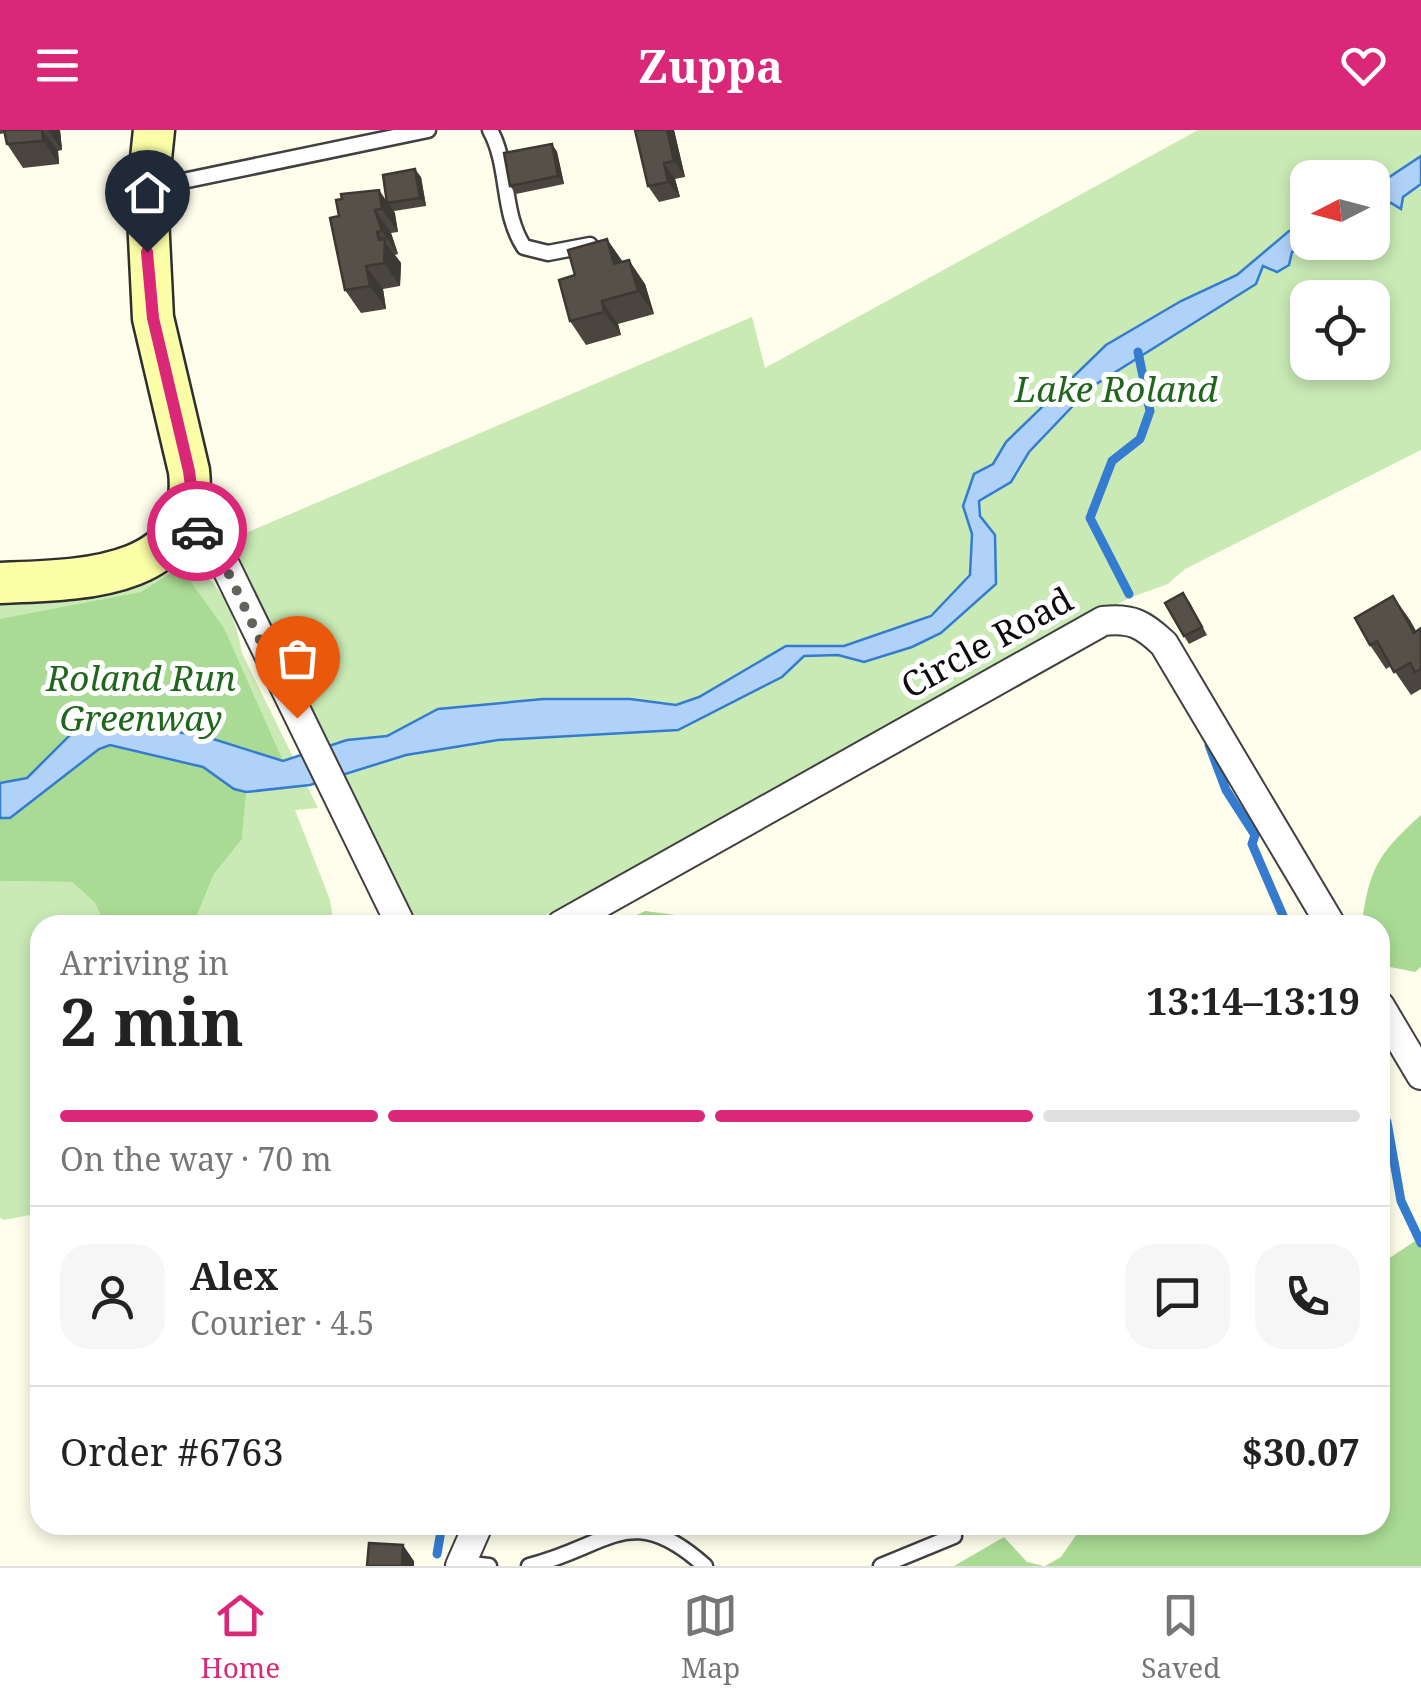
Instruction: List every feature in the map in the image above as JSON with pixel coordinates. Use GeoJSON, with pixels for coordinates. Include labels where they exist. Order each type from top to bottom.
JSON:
{"type":"FeatureCollection","features":[{"type":"Feature","properties":{"kind":"street"},"geometry":{"type":"LineString","coordinates":[[0,583],[112,574],[164,547],[186,518],[192,494],[189,471],[153,318],[147,252],[154,130]]}},
{"type":"Feature","properties":{"kind":"street"},"geometry":{"type":"LineString","coordinates":[[186,518],[226,568],[396,915]]}},
{"type":"Feature","properties":{"kind":"street","name":"Circle Road"},"geometry":{"type":"LineString","coordinates":[[579,915],[1103,620],[1129,618],[1146,626],[1164,644],[1326,915]]}},
{"type":"Feature","properties":{"kind":"street"},"geometry":{"type":"LineString","coordinates":[[1390,1023],[1421,1075]]}},
{"type":"Feature","properties":{"kind":"street"},"geometry":{"type":"LineString","coordinates":[[470,1565],[476,1535]]}},
{"type":"Feature","properties":{"kind":"lane"},"geometry":{"type":"LineString","coordinates":[[148,188],[428,130]]}},
{"type":"Feature","properties":{"kind":"lane"},"geometry":{"type":"LineString","coordinates":[[490,130],[499,150],[511,219],[524,247],[548,253],[591,244]]}},
{"type":"Feature","properties":{"kind":"lane"},"geometry":{"type":"LineString","coordinates":[[529,1566],[560,1558],[613,1535]]}},
{"type":"Feature","properties":{"kind":"lane"},"geometry":{"type":"LineString","coordinates":[[659,1535],[705,1566]]}},
{"type":"Feature","properties":{"kind":"lane"},"geometry":{"type":"LineString","coordinates":[[881,1566],[954,1536]]}},
{"type":"Feature","properties":{"kind":"green space","name":"Lake Roland"},"geometry":{"type":"Polygon","coordinates":[[[1198,130],[1421,130],[1421,450],[1185,569],[1168,584],[1129,598],[545,915],[408,915],[227,541],[752,317],[765,368],[1198,130]]]}},
{"type":"Feature","properties":{"kind":"green space","name":"Roland Run Greenway"},"geometry":{"type":"Polygon","coordinates":[[[190,566],[219,591],[236,627],[242,653],[318,808],[295,810],[332,915],[197,915],[214,874],[242,839],[244,811],[25,796],[0,819],[0,598],[102,594],[190,566]]]}},
{"type":"Feature","properties":{"kind":"green space","name":"Roland Run Greenway"},"geometry":{"type":"Polygon","coordinates":[[[180,567],[224,628],[283,761],[210,738],[77,727],[27,778],[0,783],[0,619],[141,592],[180,567]]]}},
{"type":"Feature","properties":{"kind":"green space"},"geometry":{"type":"Polygon","coordinates":[[[110,745],[203,767],[234,789],[246,792],[242,839],[214,874],[197,915],[100,915],[95,903],[72,882],[0,881],[0,818],[10,818],[99,749],[110,745]]]}},
{"type":"Feature","properties":{"kind":"green space"},"geometry":{"type":"Polygon","coordinates":[[[1421,815],[1421,967],[1415,972],[1390,967],[1390,915],[1364,915],[1378,863],[1421,815]]]}},
{"type":"Feature","properties":{"kind":"green space"},"geometry":{"type":"Polygon","coordinates":[[[0,881],[72,882],[95,903],[100,915],[30,915],[30,1215],[0,1218],[0,881]]]}},
{"type":"Feature","properties":{"kind":"green space"},"geometry":{"type":"Polygon","coordinates":[[[645,911],[675,915],[637,915],[645,911]]]}},
{"type":"Feature","properties":{"kind":"green space"},"geometry":{"type":"Polygon","coordinates":[[[1421,1237],[1421,1566],[1045,1566],[1061,1557],[1076,1535],[1390,1535],[1390,1258],[1421,1237]]]}},
{"type":"Feature","properties":{"kind":"green space"},"geometry":{"type":"Polygon","coordinates":[[[1004,1537],[1027,1562],[1044,1566],[954,1566],[1004,1537]]]}},
{"type":"Feature","properties":{"kind":"water"},"geometry":{"type":"Polygon","coordinates":[[[1421,156],[1421,184],[1403,197],[1401,209],[1390,204],[1390,177],[1421,156]]]}},
{"type":"Feature","properties":{"kind":"water"},"geometry":{"type":"Polygon","coordinates":[[[1289,231],[1289,265],[1277,272],[1263,266],[1256,284],[1090,388],[1029,452],[1011,482],[979,501],[980,516],[995,535],[996,584],[941,633],[912,647],[864,662],[838,655],[804,656],[782,677],[678,730],[498,740],[406,755],[310,785],[246,792],[234,789],[203,767],[110,745],[99,749],[10,818],[0,818],[0,783],[27,778],[78,727],[108,719],[210,738],[283,761],[347,740],[387,736],[438,709],[543,699],[630,699],[676,705],[699,697],[786,646],[844,646],[931,616],[970,575],[972,534],[963,506],[974,474],[993,464],[1006,442],[1106,345],[1181,301],[1237,275],[1289,231]]]}},
{"type":"Feature","properties":{"kind":"building"},"geometry":{"type":"Polygon","coordinates":[[[4,130],[42,130],[43,141],[7,144],[4,130]]]}},
{"type":"Feature","properties":{"kind":"building"},"geometry":{"type":"Polygon","coordinates":[[[635,130],[667,130],[674,161],[664,163],[668,182],[648,186],[635,130]]]}},
{"type":"Feature","properties":{"kind":"building"},"geometry":{"type":"Polygon","coordinates":[[[552,144],[558,176],[510,186],[504,153],[552,144]]]}},
{"type":"Feature","properties":{"kind":"building"},"geometry":{"type":"Polygon","coordinates":[[[415,169],[420,198],[387,203],[383,175],[415,169]]]}},
{"type":"Feature","properties":{"kind":"building"},"geometry":{"type":"Polygon","coordinates":[[[379,190],[382,209],[375,210],[382,231],[377,232],[379,240],[385,239],[384,263],[366,266],[370,286],[345,290],[330,218],[339,216],[336,200],[342,199],[341,194],[379,190]]]}},
{"type":"Feature","properties":{"kind":"building"},"geometry":{"type":"Polygon","coordinates":[[[607,239],[614,264],[629,260],[638,291],[602,301],[604,312],[570,321],[559,280],[575,275],[568,250],[607,239]]]}},
{"type":"Feature","properties":{"kind":"building"},"geometry":{"type":"Polygon","coordinates":[[[1183,593],[1202,627],[1184,636],[1165,603],[1183,593]]]}},
{"type":"Feature","properties":{"kind":"building"},"geometry":{"type":"Polygon","coordinates":[[[1393,596],[1414,633],[1421,628],[1421,669],[1415,672],[1410,663],[1394,672],[1377,641],[1370,645],[1355,618],[1393,596]]]}},
{"type":"Feature","properties":{"kind":"building"},"geometry":{"type":"Polygon","coordinates":[[[369,1543],[403,1545],[402,1566],[367,1566],[369,1543]]]}},
{"type":"Feature","properties":{"kind":"waterway"},"geometry":{"type":"LineString","coordinates":[[1129,594],[1090,518],[1112,461],[1140,439],[1150,411],[1138,352]]}},
{"type":"Feature","properties":{"kind":"waterway"},"geometry":{"type":"LineString","coordinates":[[1209,745],[1226,790],[1255,835],[1252,844],[1283,915]]}},
{"type":"Feature","properties":{"kind":"waterway"},"geometry":{"type":"LineString","coordinates":[[1390,1139],[1401,1201],[1421,1243]]}},
{"type":"Feature","properties":{"kind":"waterway"},"geometry":{"type":"LineString","coordinates":[[437,1554],[440,1535]]}},
{"type":"Feature","properties":{"kind":"way so far"},"geometry":{"type":"LineString","coordinates":[[197,531],[226,568],[297,718]]}},
{"type":"Feature","properties":{"kind":"route"},"geometry":{"type":"LineString","coordinates":[[147,252],[153,318],[189,471],[192,494],[186,518],[197,531]]}}]}
